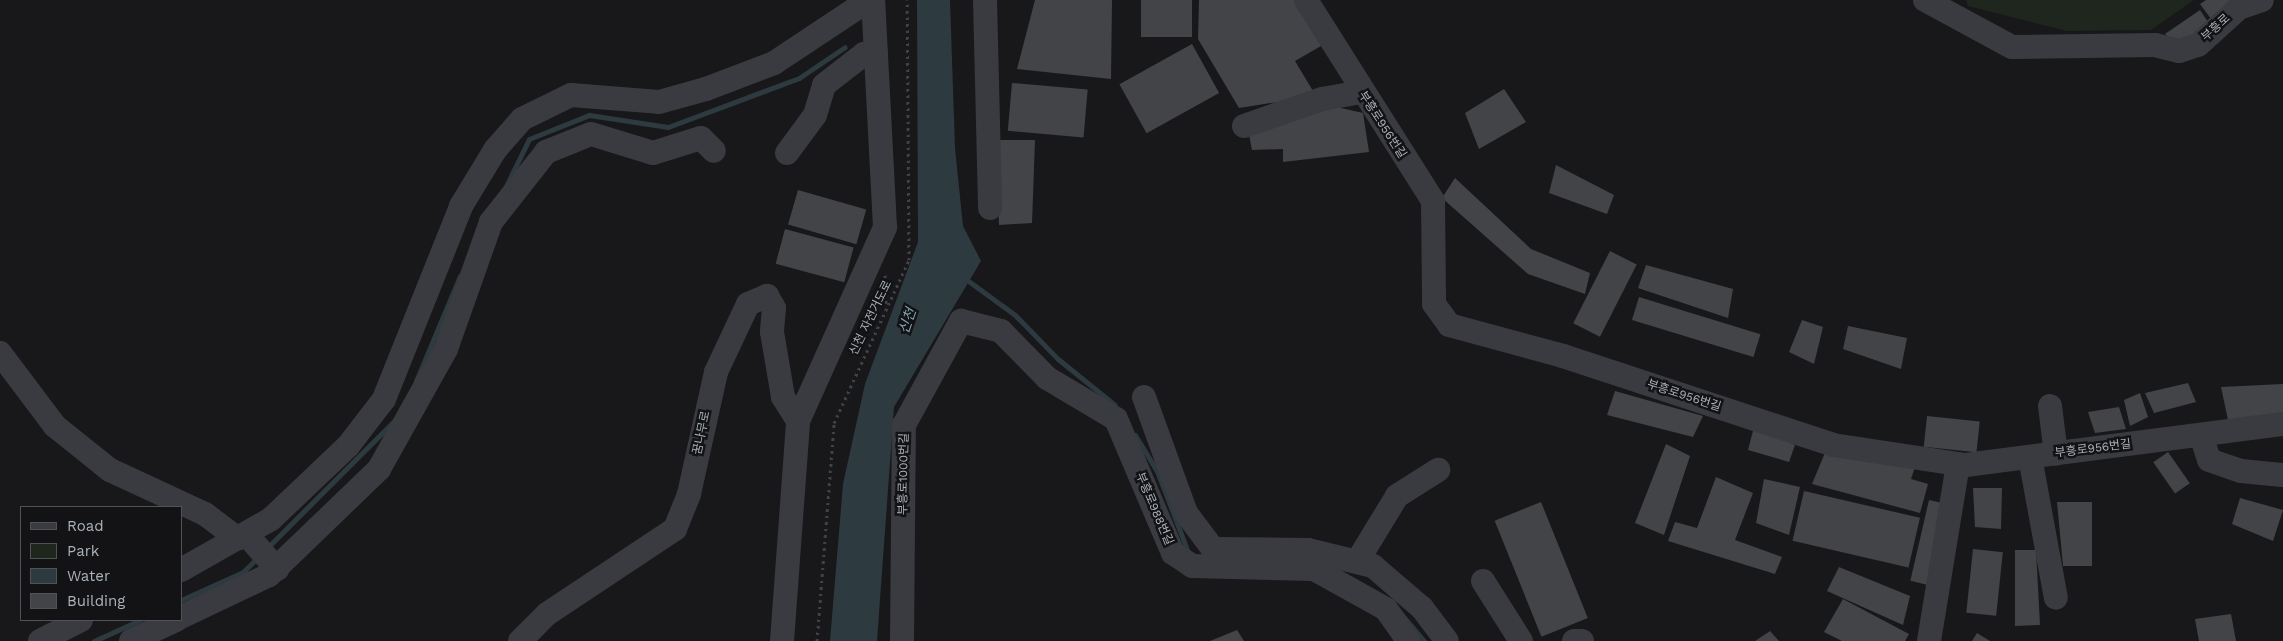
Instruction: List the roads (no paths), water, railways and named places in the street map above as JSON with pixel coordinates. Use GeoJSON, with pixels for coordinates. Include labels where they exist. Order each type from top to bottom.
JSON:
{"type":"FeatureCollection","features":[{"type":"Feature","properties":{"kind":"street"},"geometry":{"type":"LineString","coordinates":[[182,569],[271,519],[348,446],[384,400],[462,206],[495,150],[522,119],[571,95],[659,102],[706,89],[774,63],[869,0]]}},
{"type":"Feature","properties":{"kind":"street"},"geometry":{"type":"LineString","coordinates":[[782,641],[798,421],[885,227],[873,0]]}},
{"type":"Feature","properties":{"kind":"street"},"geometry":{"type":"LineString","coordinates":[[985,0],[990,208]]}},
{"type":"Feature","properties":{"kind":"street","name":"부흥로956번길"},"geometry":{"type":"LineString","coordinates":[[1306,0],[1361,92],[1433,201],[1434,304],[1450,325],[1563,356],[1833,445],[1958,464],[2056,454],[2283,424]]}},
{"type":"Feature","properties":{"kind":"street","name":"부흥로"},"geometry":{"type":"LineString","coordinates":[[1925,0],[2012,48],[2155,45],[2179,51],[2198,45],[2239,8],[2262,0]]}},
{"type":"Feature","properties":{"kind":"street"},"geometry":{"type":"LineString","coordinates":[[788,153],[815,115],[824,85],[864,54],[876,51]]}},
{"type":"Feature","properties":{"kind":"street"},"geometry":{"type":"LineString","coordinates":[[1244,126],[1322,99],[1361,92]]}},
{"type":"Feature","properties":{"kind":"street"},"geometry":{"type":"LineString","coordinates":[[182,616],[277,569],[380,469],[446,349],[491,222],[546,152],[592,134],[653,153],[701,138],[714,151]]}},
{"type":"Feature","properties":{"kind":"street","name":"꿈나무로"},"geometry":{"type":"LineString","coordinates":[[520,641],[547,614],[675,529],[689,494],[716,372],[748,304],[767,296],[774,308],[772,332],[783,398],[798,421]]}},
{"type":"Feature","properties":{"kind":"street","name":"부흥로1000번길"},"geometry":{"type":"LineString","coordinates":[[902,641],[904,424],[961,321]]}},
{"type":"Feature","properties":{"kind":"street","name":"부흥로988번길"},"geometry":{"type":"LineString","coordinates":[[961,321],[1001,331],[1047,378],[1116,419],[1173,553],[1192,566],[1314,569],[1386,608],[1408,641]]}},
{"type":"Feature","properties":{"kind":"street"},"geometry":{"type":"LineString","coordinates":[[0,353],[55,426],[110,470],[204,514],[242,537],[277,569]]}},
{"type":"Feature","properties":{"kind":"street"},"geometry":{"type":"LineString","coordinates":[[1144,397],[1186,514],[1213,549],[1308,550],[1358,560],[1398,584],[1447,641]]}},
{"type":"Feature","properties":{"kind":"street"},"geometry":{"type":"LineString","coordinates":[[2050,406],[2056,454]]}},
{"type":"Feature","properties":{"kind":"street"},"geometry":{"type":"LineString","coordinates":[[2201,435],[2209,460],[2241,471],[2283,475]]}},
{"type":"Feature","properties":{"kind":"street"},"geometry":{"type":"LineString","coordinates":[[2030,457],[2056,598]]}},
{"type":"Feature","properties":{"kind":"street"},"geometry":{"type":"LineString","coordinates":[[1929,641],[1958,464]]}},
{"type":"Feature","properties":{"kind":"street"},"geometry":{"type":"LineString","coordinates":[[1358,560],[1397,496],[1438,470]]}},
{"type":"Feature","properties":{"kind":"street"},"geometry":{"type":"LineString","coordinates":[[1483,581],[1521,641]]}},
{"type":"Feature","properties":{"kind":"street"},"geometry":{"type":"LineString","coordinates":[[40,641],[79,621]]}},
{"type":"Feature","properties":{"kind":"street"},"geometry":{"type":"LineString","coordinates":[[131,641],[174,621]]}},
{"type":"Feature","properties":{"kind":"street"},"geometry":{"type":"LineString","coordinates":[[1574,641],[1582,641]]}},
{"type":"Feature","properties":{"kind":"water","name":"신천"},"geometry":{"type":"Polygon","coordinates":[[[917,0],[950,0],[955,148],[963,226],[981,261],[894,407],[877,641],[830,641],[843,484],[865,384],[918,242],[917,0]]]}},
{"type":"Feature","properties":{"kind":"waterway"},"geometry":{"type":"LineString","coordinates":[[506,186],[529,139],[589,115],[668,127],[799,78],[845,47]]}},
{"type":"Feature","properties":{"kind":"waterway"},"geometry":{"type":"LineString","coordinates":[[416,381],[460,276]]}},
{"type":"Feature","properties":{"kind":"waterway"},"geometry":{"type":"LineString","coordinates":[[963,277],[1015,315],[1058,359],[1115,405]]}},
{"type":"Feature","properties":{"kind":"waterway"},"geometry":{"type":"LineString","coordinates":[[266,549],[394,421]]}},
{"type":"Feature","properties":{"kind":"waterway"},"geometry":{"type":"LineString","coordinates":[[1135,435],[1157,471],[1188,552]]}},
{"type":"Feature","properties":{"kind":"waterway"},"geometry":{"type":"LineString","coordinates":[[182,600],[243,572],[258,557]]}},
{"type":"Feature","properties":{"kind":"waterway"},"geometry":{"type":"LineString","coordinates":[[1397,609],[1424,641]]}},
{"type":"Feature","properties":{"kind":"waterway"},"geometry":{"type":"LineString","coordinates":[[94,641],[138,621]]}}]}
